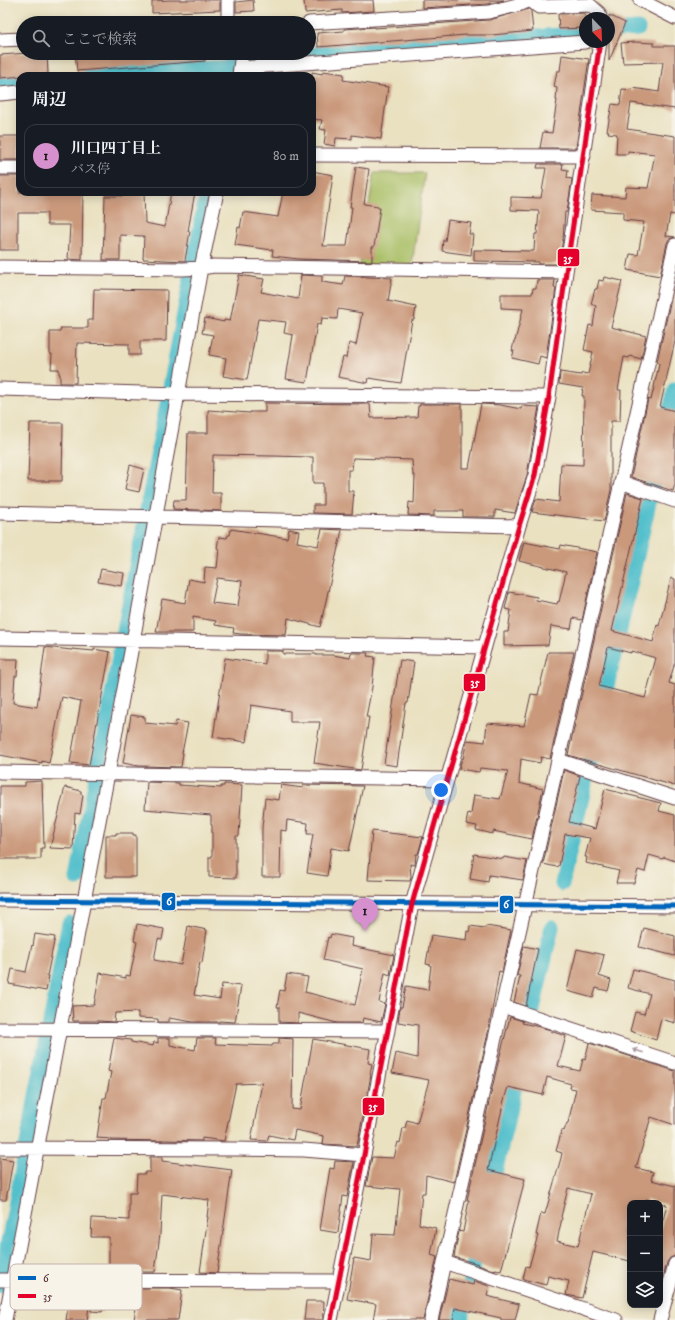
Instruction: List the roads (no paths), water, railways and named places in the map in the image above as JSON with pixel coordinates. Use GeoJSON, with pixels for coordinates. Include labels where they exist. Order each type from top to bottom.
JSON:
{"type":"FeatureCollection","features":[{"type":"Feature","properties":{"kind":"street"},"geometry":{"type":"LineString","coordinates":[[228,0],[228,16]]}},
{"type":"Feature","properties":{"kind":"street"},"geometry":{"type":"LineString","coordinates":[[640,0],[675,18]]}},
{"type":"Feature","properties":{"kind":"street"},"geometry":{"type":"LineString","coordinates":[[316,23],[489,12],[524,1],[539,7],[590,5],[597,12]]}},
{"type":"Feature","properties":{"kind":"street"},"geometry":{"type":"LineString","coordinates":[[0,40],[16,39]]}},
{"type":"Feature","properties":{"kind":"street"},"geometry":{"type":"LineString","coordinates":[[241,60],[239,72],[579,43]]}},
{"type":"Feature","properties":{"kind":"street"},"geometry":{"type":"LineString","coordinates":[[331,1320],[412,904],[519,526],[535,475],[549,397],[599,48]]}},
{"type":"Feature","properties":{"kind":"street"},"geometry":{"type":"LineString","coordinates":[[0,94],[16,92]]}},
{"type":"Feature","properties":{"kind":"street"},"geometry":{"type":"LineString","coordinates":[[316,155],[584,156]]}},
{"type":"Feature","properties":{"kind":"street"},"geometry":{"type":"LineString","coordinates":[[0,168],[16,168]]}},
{"type":"Feature","properties":{"kind":"street"},"geometry":{"type":"LineString","coordinates":[[5,1320],[6,1280],[38,1148],[179,394],[201,268],[216,196]]}},
{"type":"Feature","properties":{"kind":"street"},"geometry":{"type":"LineString","coordinates":[[431,1320],[675,246]]}},
{"type":"Feature","properties":{"kind":"street"},"geometry":{"type":"LineString","coordinates":[[0,267],[182,269],[214,266],[566,272]]}},
{"type":"Feature","properties":{"kind":"street"},"geometry":{"type":"LineString","coordinates":[[0,389],[179,394],[549,397]]}},
{"type":"Feature","properties":{"kind":"street"},"geometry":{"type":"LineString","coordinates":[[621,482],[675,501]]}},
{"type":"Feature","properties":{"kind":"street"},"geometry":{"type":"LineString","coordinates":[[0,513],[519,526]]}},
{"type":"Feature","properties":{"kind":"street"},"geometry":{"type":"LineString","coordinates":[[0,638],[485,647]]}},
{"type":"Feature","properties":{"kind":"street"},"geometry":{"type":"LineString","coordinates":[[558,760],[675,798]]}},
{"type":"Feature","properties":{"kind":"street"},"geometry":{"type":"LineString","coordinates":[[0,772],[447,778]]}},
{"type":"Feature","properties":{"kind":"street"},"geometry":{"type":"LineString","coordinates":[[0,900],[525,906],[675,906]]}},
{"type":"Feature","properties":{"kind":"street"},"geometry":{"type":"LineString","coordinates":[[502,1006],[675,1063]]}},
{"type":"Feature","properties":{"kind":"street"},"geometry":{"type":"LineString","coordinates":[[0,1029],[388,1031]]}},
{"type":"Feature","properties":{"kind":"street"},"geometry":{"type":"LineString","coordinates":[[0,1148],[304,1150],[364,1155]]}},
{"type":"Feature","properties":{"kind":"street"},"geometry":{"type":"LineString","coordinates":[[444,1262],[616,1320]]}},
{"type":"Feature","properties":{"kind":"street"},"geometry":{"type":"LineString","coordinates":[[660,1320],[675,1264]]}},
{"type":"Feature","properties":{"kind":"street"},"geometry":{"type":"LineString","coordinates":[[142,1280],[338,1281]]}},
{"type":"Feature","properties":{"kind":"waterway"},"geometry":{"type":"LineString","coordinates":[[615,31],[638,29]]}},
{"type":"Feature","properties":{"kind":"waterway"},"geometry":{"type":"LineString","coordinates":[[316,54],[579,33]]}},
{"type":"Feature","properties":{"kind":"waterway"},"geometry":{"type":"LineString","coordinates":[[151,72],[228,67],[232,61],[245,60]]}},
{"type":"Feature","properties":{"kind":"waterway"},"geometry":{"type":"LineString","coordinates":[[0,81],[16,80]]}},
{"type":"Feature","properties":{"kind":"waterway"},"geometry":{"type":"LineString","coordinates":[[77,879],[206,196]]}},
{"type":"Feature","properties":{"kind":"waterway"},"geometry":{"type":"LineString","coordinates":[[666,429],[675,389]]}},
{"type":"Feature","properties":{"kind":"waterway"},"geometry":{"type":"LineString","coordinates":[[602,708],[658,464]]}},
{"type":"Feature","properties":{"kind":"waterway"},"geometry":{"type":"LineString","coordinates":[[562,884],[595,741]]}},
{"type":"Feature","properties":{"kind":"waterway"},"geometry":{"type":"LineString","coordinates":[[0,1285],[69,923]]}},
{"type":"Feature","properties":{"kind":"waterway"},"geometry":{"type":"LineString","coordinates":[[525,1044],[552,927]]}},
{"type":"Feature","properties":{"kind":"waterway"},"geometry":{"type":"LineString","coordinates":[[491,1190],[519,1070]]}},
{"type":"Feature","properties":{"kind":"waterway"},"geometry":{"type":"LineString","coordinates":[[461,1320],[479,1243]]}},
{"type":"Feature","properties":{"kind":"place","name":"川口四丁目上"},"geometry":{"type":"Point","coordinates":[365,931]}}]}
